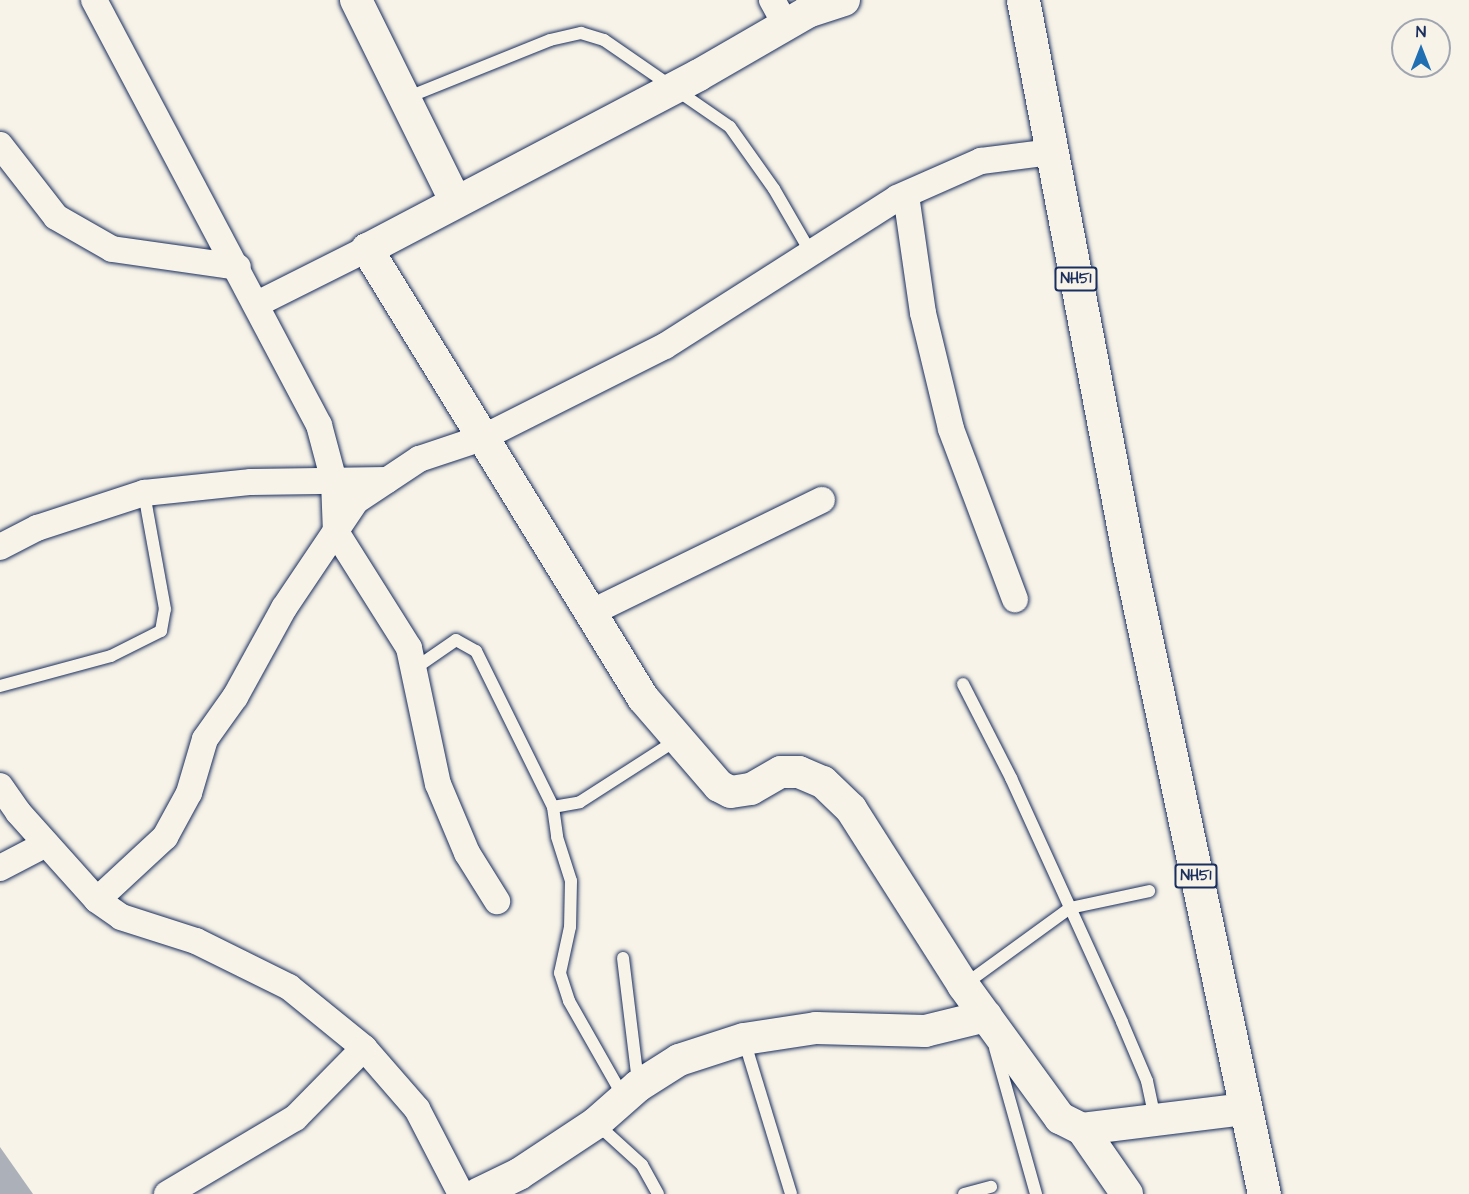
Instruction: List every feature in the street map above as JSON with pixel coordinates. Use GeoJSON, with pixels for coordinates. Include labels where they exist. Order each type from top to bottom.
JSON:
{"type":"FeatureCollection","features":[{"type":"Feature","properties":{"kind":"highway","name":"NH51"},"geometry":{"type":"LineString","coordinates":[[1023,0],[1129,558],[1264,1194]]}},
{"type":"Feature","properties":{"kind":"street"},"geometry":{"type":"LineString","coordinates":[[94,0],[238,267],[319,425],[334,481],[336,532],[409,648],[438,784],[467,853],[497,901]]}},
{"type":"Feature","properties":{"kind":"street"},"geometry":{"type":"LineString","coordinates":[[356,0],[456,202]]}},
{"type":"Feature","properties":{"kind":"street"},"geometry":{"type":"LineString","coordinates":[[257,304],[676,87],[779,13],[808,12],[844,0]]}},
{"type":"Feature","properties":{"kind":"street"},"geometry":{"type":"LineString","coordinates":[[0,145],[56,217],[112,249],[238,267]]}},
{"type":"Feature","properties":{"kind":"street"},"geometry":{"type":"LineString","coordinates":[[97,900],[165,837],[189,794],[205,739],[235,697],[284,608],[356,501],[419,459],[483,438],[665,346],[906,195],[981,161],[1052,152]]}},
{"type":"Feature","properties":{"kind":"street"},"geometry":{"type":"LineString","coordinates":[[0,174],[30,185]]}},
{"type":"Feature","properties":{"kind":"street"},"geometry":{"type":"LineString","coordinates":[[906,195],[923,314],[951,429],[1015,599]]}},
{"type":"Feature","properties":{"kind":"street"},"geometry":{"type":"LineString","coordinates":[[367,249],[643,698],[680,737],[719,786],[731,792],[751,789],[781,772],[799,772],[824,782],[851,809],[963,985],[1060,1118],[1082,1129],[1127,1194]]}},
{"type":"Feature","properties":{"kind":"street"},"geometry":{"type":"LineString","coordinates":[[0,547],[37,528],[144,493],[252,482],[387,480]]}},
{"type":"Feature","properties":{"kind":"street"},"geometry":{"type":"LineString","coordinates":[[590,612],[822,500]]}},
{"type":"Feature","properties":{"kind":"street"},"geometry":{"type":"LineString","coordinates":[[0,786],[46,844],[97,900],[121,917],[196,941],[289,987],[364,1048],[417,1109],[461,1194]]}},
{"type":"Feature","properties":{"kind":"street"},"geometry":{"type":"LineString","coordinates":[[0,868],[46,844]]}},
{"type":"Feature","properties":{"kind":"street"},"geometry":{"type":"LineString","coordinates":[[478,1194],[514,1186],[596,1124],[631,1092],[679,1060],[744,1039],[816,1028],[925,1031],[986,1016]]}},
{"type":"Feature","properties":{"kind":"street"},"geometry":{"type":"LineString","coordinates":[[167,1194],[295,1118],[364,1048]]}},
{"type":"Feature","properties":{"kind":"street"},"geometry":{"type":"LineString","coordinates":[[1082,1129],[1246,1109]]}},
{"type":"Feature","properties":{"kind":"lane"},"geometry":{"type":"LineString","coordinates":[[406,98],[550,40],[581,33],[604,40],[676,87],[730,127],[774,189],[811,253]]}},
{"type":"Feature","properties":{"kind":"lane"},"geometry":{"type":"LineString","coordinates":[[0,686],[111,656],[161,631],[165,609],[144,493]]}},
{"type":"Feature","properties":{"kind":"lane"},"geometry":{"type":"LineString","coordinates":[[414,669],[456,640],[476,651],[553,807],[557,837],[572,881],[570,927],[560,973],[569,1001],[631,1092]]}},
{"type":"Feature","properties":{"kind":"lane"},"geometry":{"type":"LineString","coordinates":[[963,684],[1070,909],[1147,1081],[1155,1121]]}},
{"type":"Feature","properties":{"kind":"lane"},"geometry":{"type":"LineString","coordinates":[[553,807],[580,802],[680,737]]}},
{"type":"Feature","properties":{"kind":"lane"},"geometry":{"type":"LineString","coordinates":[[963,985],[1070,909],[1149,891]]}},
{"type":"Feature","properties":{"kind":"lane"},"geometry":{"type":"LineString","coordinates":[[623,958],[631,1092]]}},
{"type":"Feature","properties":{"kind":"lane"},"geometry":{"type":"LineString","coordinates":[[986,1016],[1036,1194]]}},
{"type":"Feature","properties":{"kind":"lane"},"geometry":{"type":"LineString","coordinates":[[744,1039],[791,1194]]}},
{"type":"Feature","properties":{"kind":"lane"},"geometry":{"type":"LineString","coordinates":[[596,1124],[642,1165],[658,1194]]}},
{"type":"Feature","properties":{"kind":"lane"},"geometry":{"type":"LineString","coordinates":[[964,1194],[991,1187]]}},
{"type":"Feature","properties":{"kind":"shaded area"},"geometry":{"type":"Polygon","coordinates":[[[0,1147],[33,1194],[0,1194],[0,1147]]]}}]}
